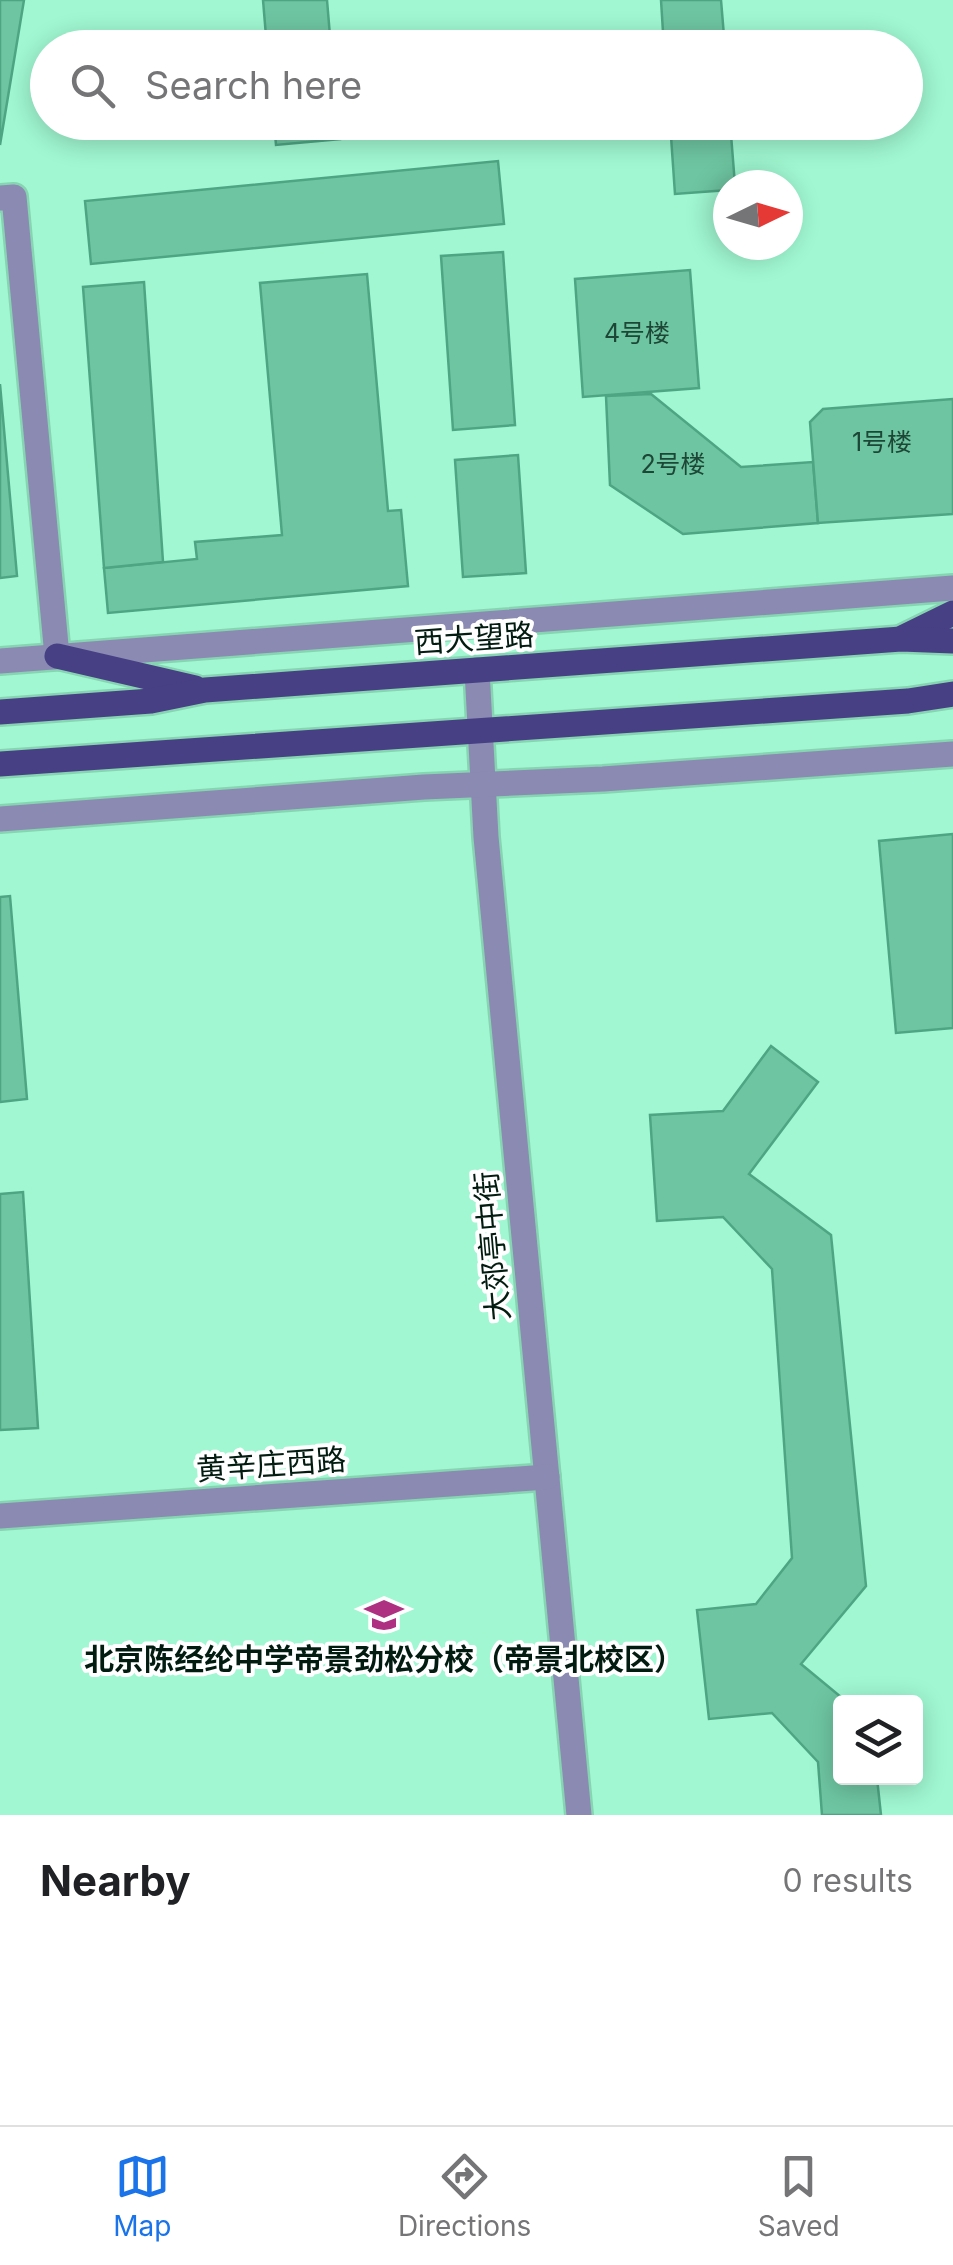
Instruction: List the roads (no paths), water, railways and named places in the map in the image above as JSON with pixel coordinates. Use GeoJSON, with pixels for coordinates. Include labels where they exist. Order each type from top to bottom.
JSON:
{"type":"FeatureCollection","features":[{"type":"Feature","properties":{"kind":"main road"},"geometry":{"type":"LineString","coordinates":[[901,639],[953,613]]}},
{"type":"Feature","properties":{"kind":"main road","name":"西大望路"},"geometry":{"type":"LineString","coordinates":[[0,712],[151,701],[205,690],[901,639],[953,641]]}},
{"type":"Feature","properties":{"kind":"main road"},"geometry":{"type":"LineString","coordinates":[[57,656],[205,690]]}},
{"type":"Feature","properties":{"kind":"main road"},"geometry":{"type":"LineString","coordinates":[[0,764],[478,733],[908,701],[953,694]]}},
{"type":"Feature","properties":{"kind":"street"},"geometry":{"type":"LineString","coordinates":[[0,198],[14,197],[57,656]]}},
{"type":"Feature","properties":{"kind":"street"},"geometry":{"type":"LineString","coordinates":[[0,660],[953,588]]}},
{"type":"Feature","properties":{"kind":"street","name":"大郊亭中街"},"geometry":{"type":"LineString","coordinates":[[477,670],[482,784],[579,1815]]}},
{"type":"Feature","properties":{"kind":"street"},"geometry":{"type":"LineString","coordinates":[[0,819],[953,754]]}},
{"type":"Feature","properties":{"kind":"street","name":"黄辛庄西路"},"geometry":{"type":"LineString","coordinates":[[0,1516],[547,1478]]}},
{"type":"Feature","properties":{"kind":"place","name":"北京陈经纶中学帝景劲松分校（帝景北校区）"},"geometry":{"type":"Point","coordinates":[384,1615]}}]}
